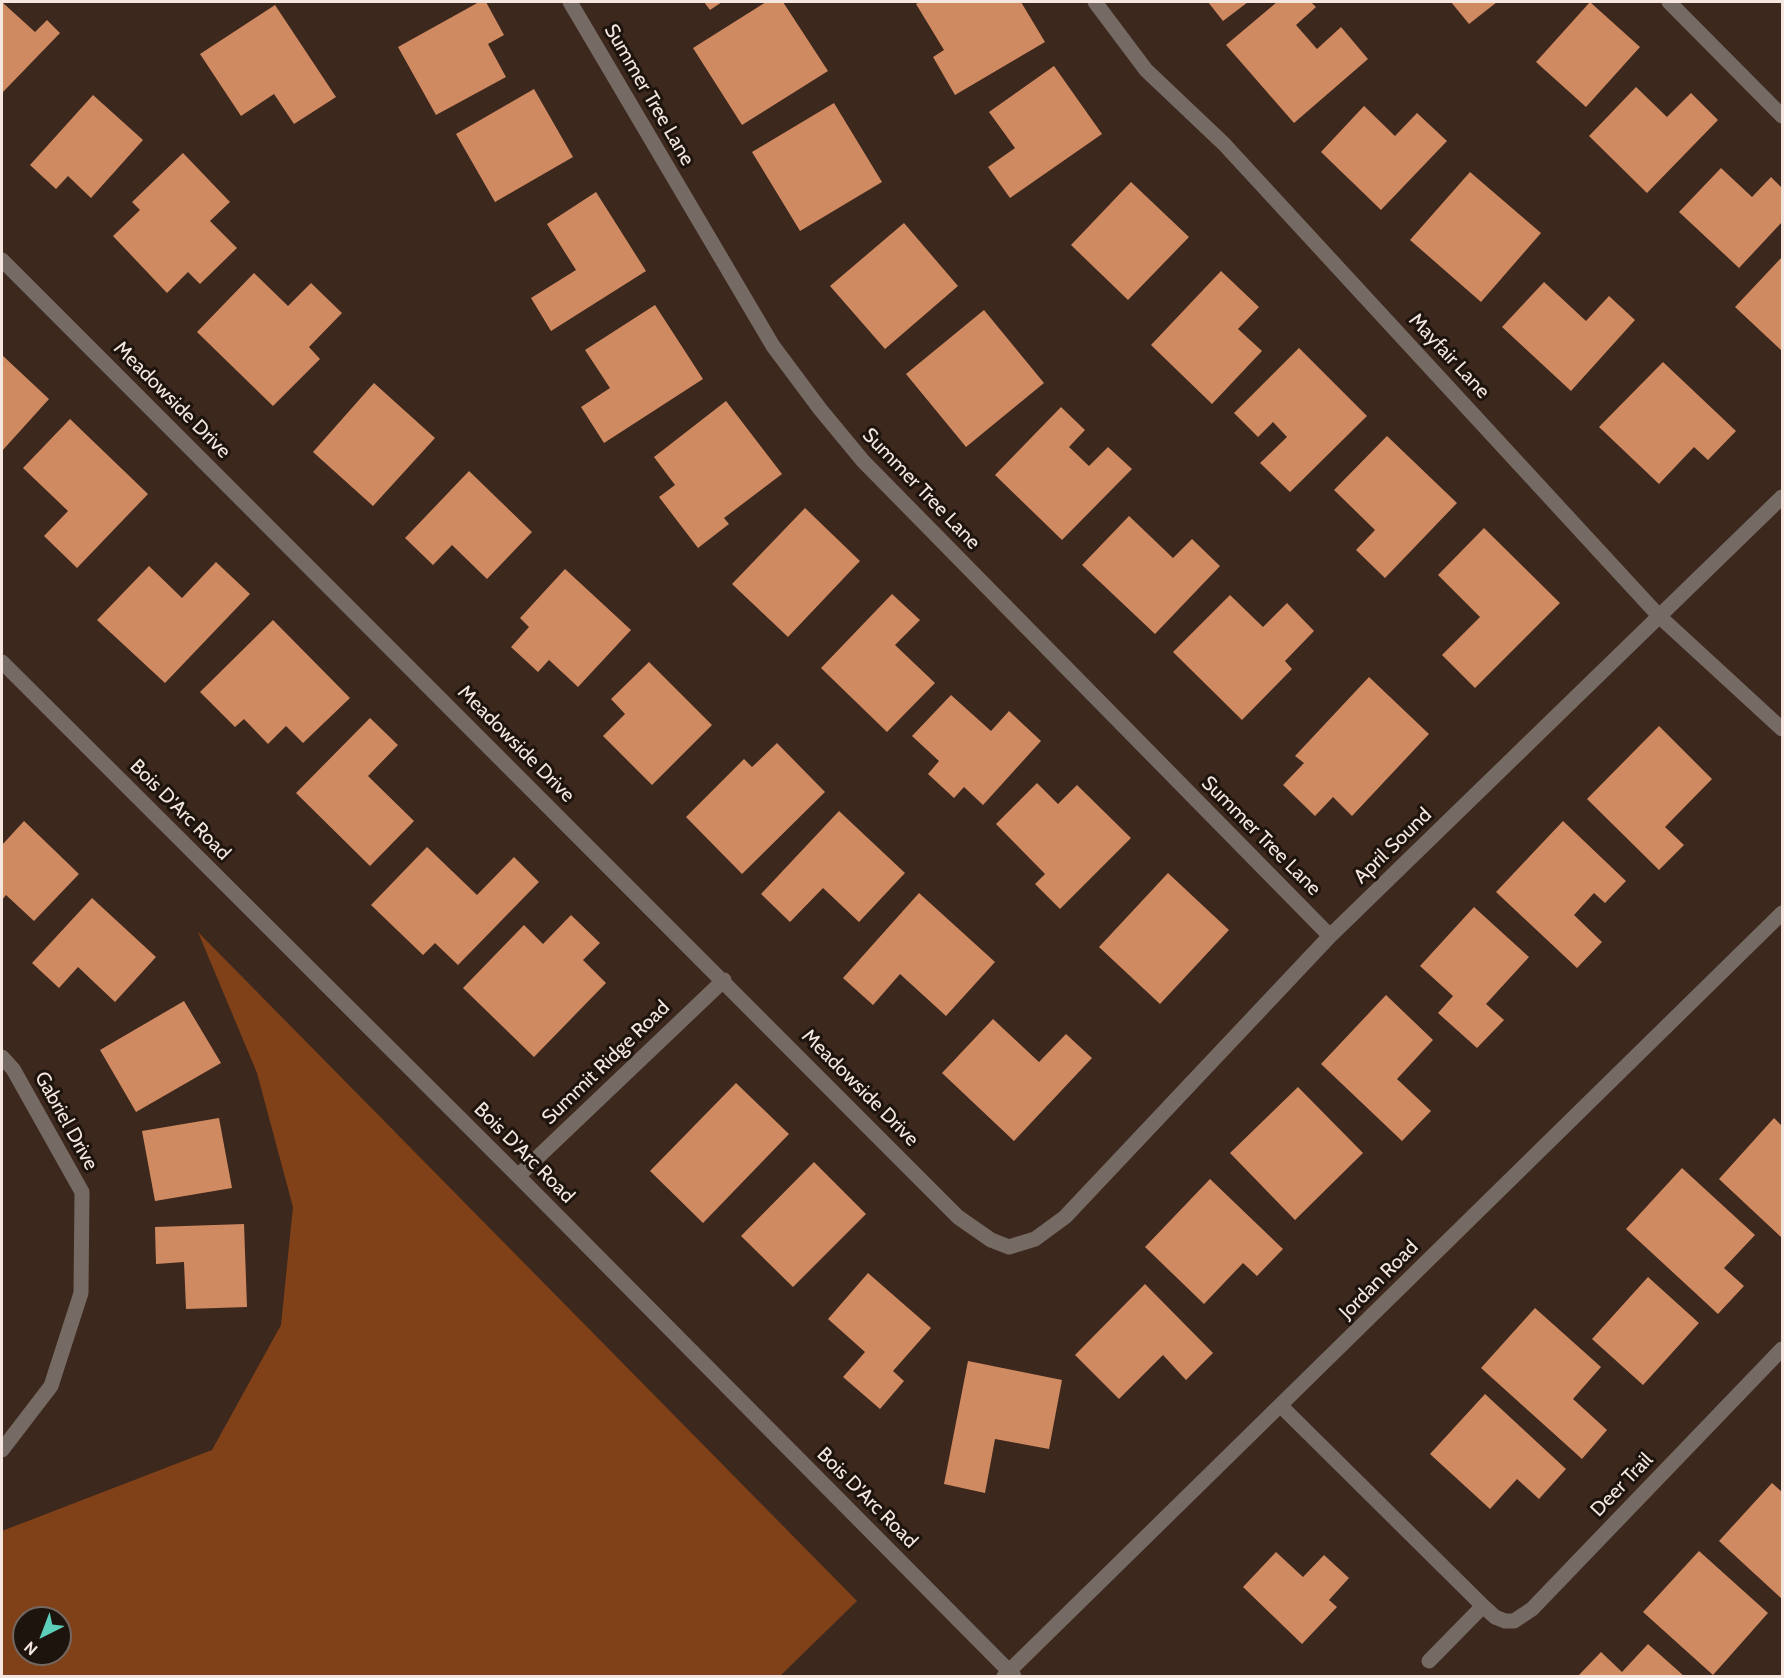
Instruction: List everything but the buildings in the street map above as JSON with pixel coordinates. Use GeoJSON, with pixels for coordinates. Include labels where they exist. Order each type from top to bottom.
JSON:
{"type":"FeatureCollection","features":[{"type":"Feature","properties":{"kind":"street","name":"Summer Tree Lane"},"geometry":{"type":"LineString","coordinates":[[570,2],[773,346],[820,409],[863,461],[1330,936]]}},
{"type":"Feature","properties":{"kind":"street","name":"Mayfair Lane"},"geometry":{"type":"LineString","coordinates":[[1095,2],[1146,70],[1224,144],[1659,616],[1782,729]]}},
{"type":"Feature","properties":{"kind":"street"},"geometry":{"type":"LineString","coordinates":[[1669,2],[1782,116]]}},
{"type":"Feature","properties":{"kind":"street","name":"Meadowside Drive"},"geometry":{"type":"LineString","coordinates":[[2,260],[724,980],[958,1217],[991,1240],[1009,1247]]}},
{"type":"Feature","properties":{"kind":"street","name":"April Sound"},"geometry":{"type":"LineString","coordinates":[[1009,1247],[1035,1239],[1065,1217],[1330,936],[1782,497]]}},
{"type":"Feature","properties":{"kind":"street","name":"Bois D'Arc Road"},"geometry":{"type":"LineString","coordinates":[[2,662],[518,1176],[1009,1675]]}},
{"type":"Feature","properties":{"kind":"street","name":"Jordan Road"},"geometry":{"type":"LineString","coordinates":[[1009,1675],[1782,913]]}},
{"type":"Feature","properties":{"kind":"street","name":"Summit Ridge Road"},"geometry":{"type":"LineString","coordinates":[[518,1176],[724,980]]}},
{"type":"Feature","properties":{"kind":"street","name":"Gabriel Drive"},"geometry":{"type":"LineString","coordinates":[[2,1057],[13,1069],[82,1192],[81,1293],[51,1386],[2,1449]]}},
{"type":"Feature","properties":{"kind":"street","name":"Deer Trail"},"geometry":{"type":"LineString","coordinates":[[1281,1406],[1483,1606],[1495,1617],[1505,1621],[1514,1621],[1532,1609],[1782,1349]]}},
{"type":"Feature","properties":{"kind":"street"},"geometry":{"type":"LineString","coordinates":[[1429,1661],[1483,1606]]}},
{"type":"Feature","properties":{"kind":"shaded area"},"geometry":{"type":"Polygon","coordinates":[[[198,932],[857,1601],[780,1676],[2,1676],[2,1531],[212,1450],[281,1325],[293,1207],[257,1073],[198,932]]]}}]}
